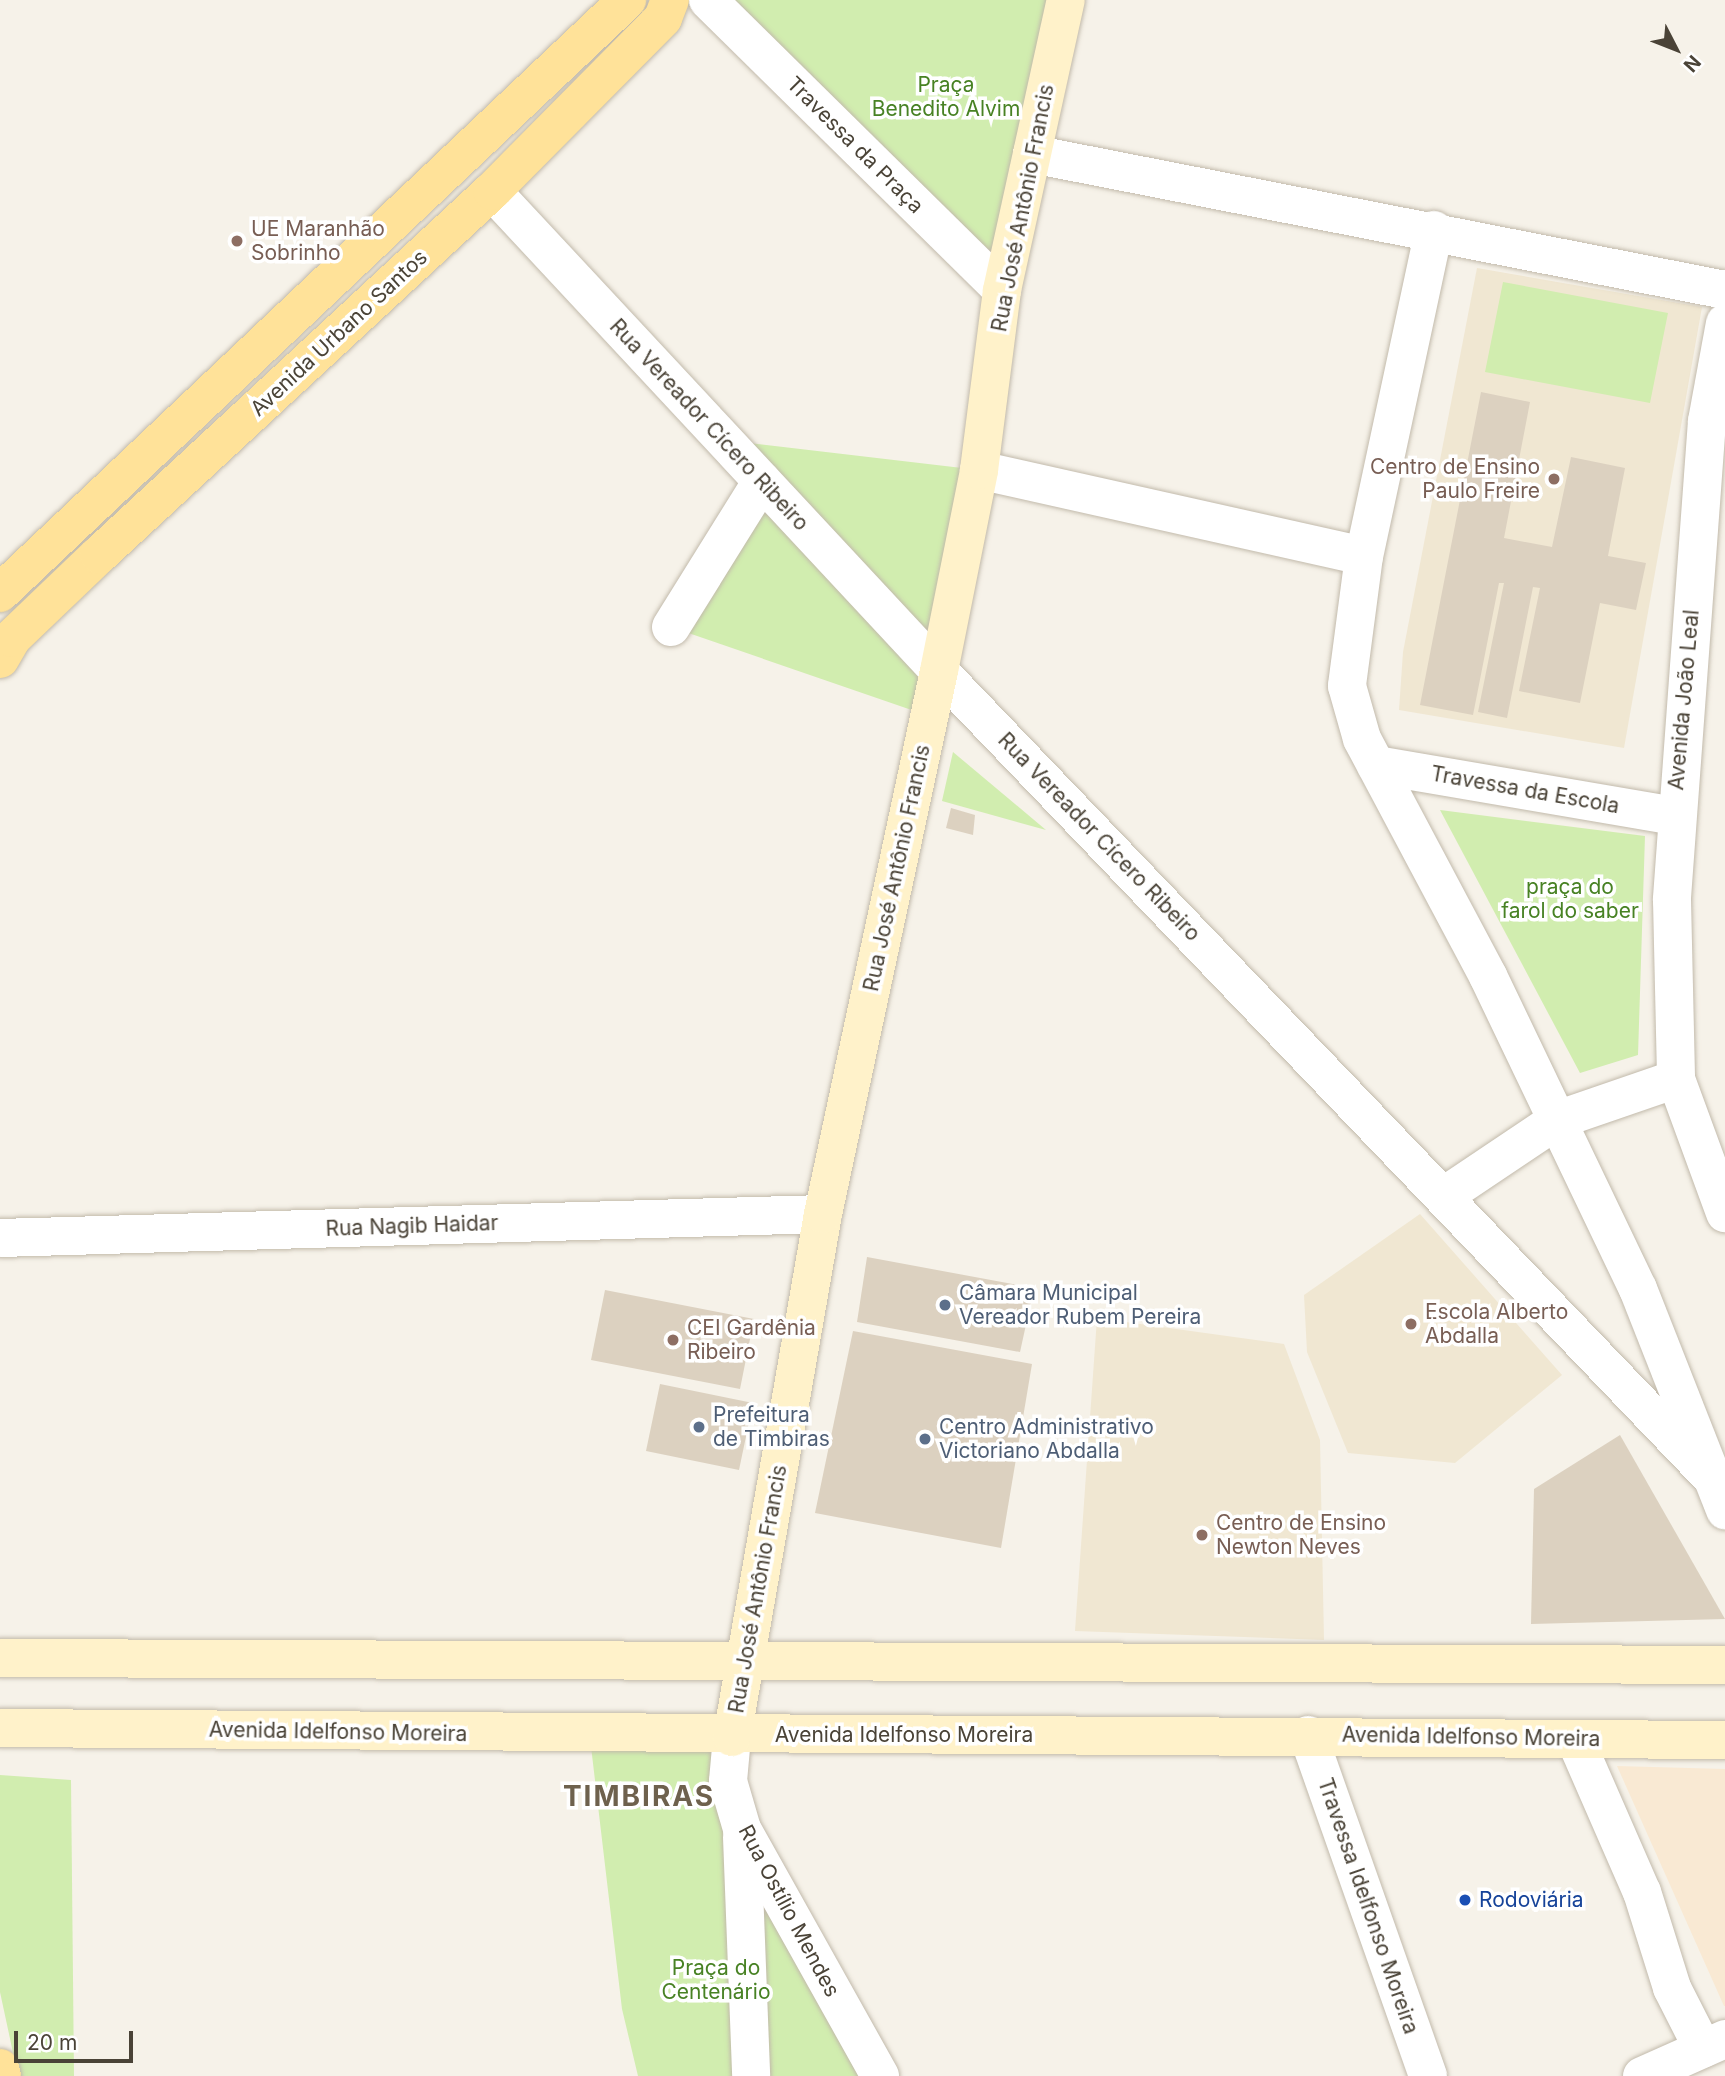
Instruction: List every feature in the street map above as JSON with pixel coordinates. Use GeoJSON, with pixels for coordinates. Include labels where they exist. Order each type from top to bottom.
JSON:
{"type":"FeatureCollection","features":[{"type":"Feature","properties":{"kind":"main road"},"geometry":{"type":"LineString","coordinates":[[0,593],[627,0]]}},
{"type":"Feature","properties":{"kind":"main road","name":"Avenida Urbano Santos"},"geometry":{"type":"LineString","coordinates":[[0,659],[12,638],[99,555],[492,191],[663,18],[670,0]]}},
{"type":"Feature","properties":{"kind":"main road"},"geometry":{"type":"LineString","coordinates":[[0,2068],[2,2076]]}},
{"type":"Feature","properties":{"kind":"street","name":"Travessa da Praça"},"geometry":{"type":"LineString","coordinates":[[708,0],[1002,290]]}},
{"type":"Feature","properties":{"kind":"street","name":"Rua José Antônio Francis"},"geometry":{"type":"LineString","coordinates":[[732,1737],[823,1214],[939,671],[979,470],[1002,290],[1066,0]]}},
{"type":"Feature","properties":{"kind":"street"},"geometry":{"type":"LineString","coordinates":[[1032,154],[1434,230],[1725,290]]}},
{"type":"Feature","properties":{"kind":"street","name":"Rua Vereador Cícero Ribeiro"},"geometry":{"type":"LineString","coordinates":[[492,191],[939,671],[1444,1196],[1718,1494]]}},
{"type":"Feature","properties":{"kind":"street"},"geometry":{"type":"LineString","coordinates":[[1434,230],[1364,556],[1347,686],[1376,765],[1557,1120],[1638,1289],[1718,1494]]}},
{"type":"Feature","properties":{"kind":"street","name":"Avenida João Leal"},"geometry":{"type":"LineString","coordinates":[[1725,323],[1707,421],[1674,816],[1676,1079],[1725,1213]]}},
{"type":"Feature","properties":{"kind":"street"},"geometry":{"type":"LineString","coordinates":[[979,470],[1364,556]]}},
{"type":"Feature","properties":{"kind":"street"},"geometry":{"type":"LineString","coordinates":[[671,627],[762,481]]}},
{"type":"Feature","properties":{"kind":"street","name":"Travessa da Escola"},"geometry":{"type":"LineString","coordinates":[[1376,765],[1674,816]]}},
{"type":"Feature","properties":{"kind":"street"},"geometry":{"type":"LineString","coordinates":[[1444,1196],[1557,1120],[1676,1079]]}},
{"type":"Feature","properties":{"kind":"street","name":"Rua Nagib Haidar"},"geometry":{"type":"LineString","coordinates":[[0,1238],[823,1214]]}},
{"type":"Feature","properties":{"kind":"street"},"geometry":{"type":"LineString","coordinates":[[0,1658],[745,1665],[1725,1665]]}},
{"type":"Feature","properties":{"kind":"street","name":"Avenida Idelfonso Moreira"},"geometry":{"type":"LineString","coordinates":[[0,1728],[732,1737],[1308,1735],[1725,1740]]}},
{"type":"Feature","properties":{"kind":"street","name":"Travessa Idelfonso Moreira"},"geometry":{"type":"LineString","coordinates":[[1308,1735],[1428,2076]]}},
{"type":"Feature","properties":{"kind":"street","name":"Rua Ostílio Mendes"},"geometry":{"type":"LineString","coordinates":[[732,1737],[729,1781],[742,1829],[880,2076]]}},
{"type":"Feature","properties":{"kind":"street"},"geometry":{"type":"LineString","coordinates":[[1575,1739],[1714,2044],[1642,2076]]}},
{"type":"Feature","properties":{"kind":"street"},"geometry":{"type":"LineString","coordinates":[[742,1829],[751,2076]]}},
{"type":"Feature","properties":{"kind":"shaded area","name":"Centro de Ensino Paulo Freire"},"geometry":{"type":"Polygon","coordinates":[[[1477,268],[1702,307],[1624,748],[1399,710],[1403,652],[1477,268]]]}},
{"type":"Feature","properties":{"kind":"shaded area","name":"Escola Alberto Abdalla"},"geometry":{"type":"Polygon","coordinates":[[[1420,1214],[1562,1375],[1455,1463],[1348,1453],[1307,1352],[1304,1295],[1420,1214]]]}},
{"type":"Feature","properties":{"kind":"shaded area","name":"Centro de Ensino Newton Neves"},"geometry":{"type":"Polygon","coordinates":[[[1097,1318],[1284,1344],[1320,1440],[1324,1640],[1075,1631],[1097,1318]]]}},
{"type":"Feature","properties":{"kind":"shaded area"},"geometry":{"type":"Polygon","coordinates":[[[1617,1766],[1725,1769],[1725,2006],[1724,2006],[1617,1766]]]}},
{"type":"Feature","properties":{"kind":"green space","name":"Praça Benedito Alvim"},"geometry":{"type":"Polygon","coordinates":[[[708,0],[1066,0],[1002,290],[708,0]]]}},
{"type":"Feature","properties":{"kind":"green space"},"geometry":{"type":"Polygon","coordinates":[[[1503,282],[1668,313],[1650,403],[1485,372],[1503,282]]]}},
{"type":"Feature","properties":{"kind":"green space"},"geometry":{"type":"Polygon","coordinates":[[[724,440],[979,470],[929,716],[671,627],[762,481],[724,440]]]}},
{"type":"Feature","properties":{"kind":"green space"},"geometry":{"type":"Polygon","coordinates":[[[953,752],[1046,830],[942,801],[953,752]]]}},
{"type":"Feature","properties":{"kind":"green space","name":"praça do farol do saber"},"geometry":{"type":"Polygon","coordinates":[[[1440,810],[1645,836],[1638,1055],[1580,1073],[1440,810]]]}},
{"type":"Feature","properties":{"kind":"green space","name":"Praça do Centenário"},"geometry":{"type":"Polygon","coordinates":[[[590,1738],[732,1741],[737,1829],[885,2076],[638,2076],[622,2009],[590,1738]]]}},
{"type":"Feature","properties":{"kind":"green space"},"geometry":{"type":"Polygon","coordinates":[[[0,1775],[71,1780],[74,2076],[18,2076],[0,1992],[0,1775]]]}},
{"type":"Feature","properties":{"kind":"building"},"geometry":{"type":"Polygon","coordinates":[[[1481,392],[1530,402],[1504,538],[1552,547],[1571,457],[1625,468],[1608,556],[1646,563],[1636,610],[1600,603],[1580,703],[1519,691],[1540,588],[1533,587],[1507,718],[1478,712],[1504,583],[1499,583],[1473,715],[1420,705],[1481,392]]]}},
{"type":"Feature","properties":{"kind":"building"},"geometry":{"type":"Polygon","coordinates":[[[951,808],[975,815],[973,835],[946,828],[951,808]]]}},
{"type":"Feature","properties":{"kind":"building","name":"Câmara Municipal Vereador Rubem Pereira"},"geometry":{"type":"Polygon","coordinates":[[[867,1257],[1034,1288],[1020,1352],[857,1322],[867,1257]]]}},
{"type":"Feature","properties":{"kind":"building","name":"CEI Gardênia Ribeiro"},"geometry":{"type":"Polygon","coordinates":[[[605,1290],[754,1319],[740,1389],[591,1360],[605,1290]]]}},
{"type":"Feature","properties":{"kind":"building","name":"Centro Administrativo Victoriano Abdalla"},"geometry":{"type":"Polygon","coordinates":[[[853,1331],[1032,1364],[1001,1548],[815,1513],[853,1331]]]}},
{"type":"Feature","properties":{"kind":"building","name":"Prefeitura de Timbiras"},"geometry":{"type":"Polygon","coordinates":[[[660,1384],[753,1403],[739,1470],[646,1451],[660,1384]]]}},
{"type":"Feature","properties":{"kind":"building"},"geometry":{"type":"Polygon","coordinates":[[[1620,1435],[1725,1619],[1531,1624],[1534,1489],[1620,1435]]]}},
{"type":"Feature","properties":{"kind":"place","name":"UE Maranhão Sobrinho"},"geometry":{"type":"Point","coordinates":[237,241]}},
{"type":"Feature","properties":{"kind":"place","name":"Centro de Ensino Paulo Freire"},"geometry":{"type":"Point","coordinates":[1554,479]}},
{"type":"Feature","properties":{"kind":"place","name":"Câmara Municipal Vereador Rubem Pereira"},"geometry":{"type":"Point","coordinates":[945,1305]}},
{"type":"Feature","properties":{"kind":"place","name":"Escola Alberto Abdalla"},"geometry":{"type":"Point","coordinates":[1411,1324]}},
{"type":"Feature","properties":{"kind":"place","name":"CEI Gardênia Ribeiro"},"geometry":{"type":"Point","coordinates":[673,1340]}},
{"type":"Feature","properties":{"kind":"place","name":"Prefeitura de Timbiras"},"geometry":{"type":"Point","coordinates":[699,1427]}},
{"type":"Feature","properties":{"kind":"place","name":"Centro Administrativo Victoriano Abdalla"},"geometry":{"type":"Point","coordinates":[925,1439]}},
{"type":"Feature","properties":{"kind":"place","name":"Centro de Ensino Newton Neves"},"geometry":{"type":"Point","coordinates":[1202,1535]}},
{"type":"Feature","properties":{"kind":"place","name":"Rodoviária"},"geometry":{"type":"Point","coordinates":[1465,1900]}},
{"type":"Feature","properties":{"kind":"district","name":"TIMBIRAS"},"geometry":{"type":"Point","coordinates":[639,1796]}}]}
